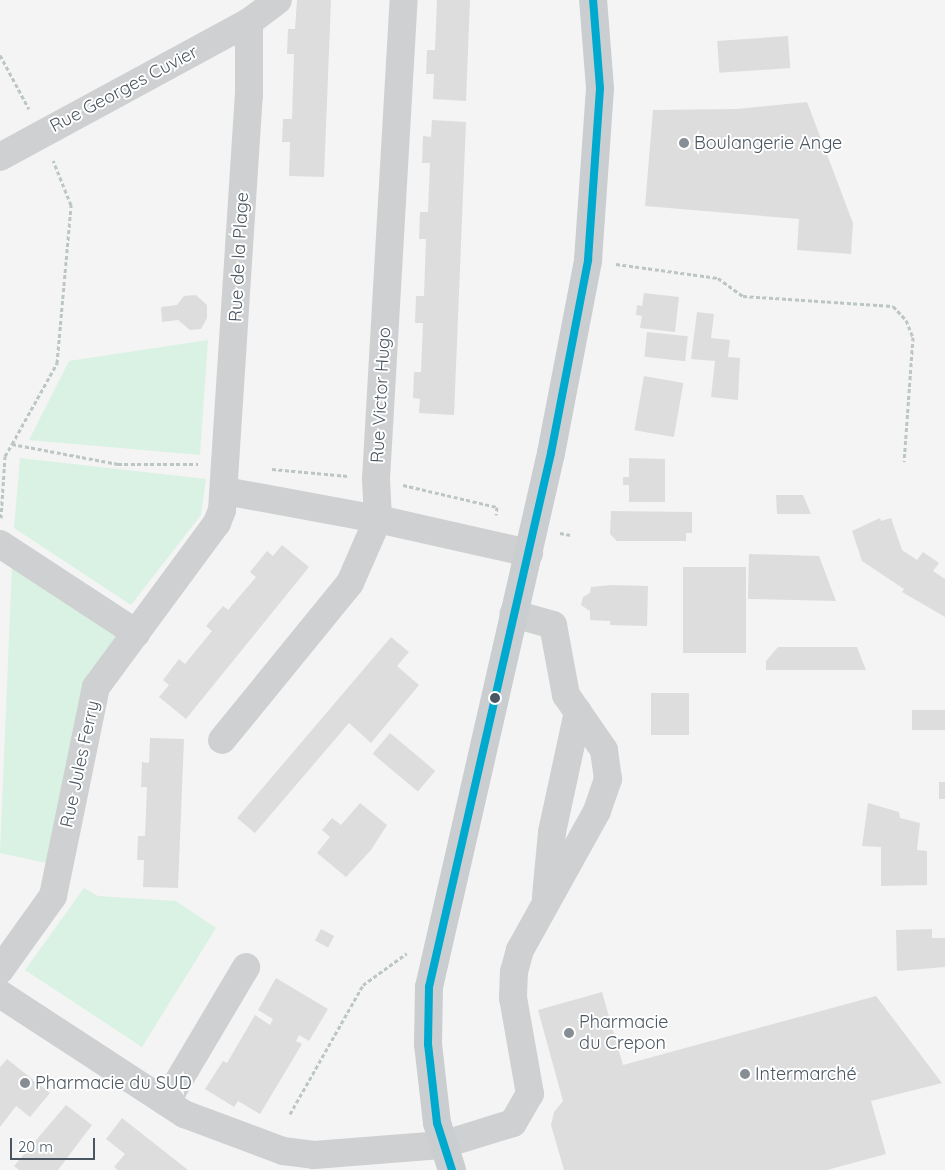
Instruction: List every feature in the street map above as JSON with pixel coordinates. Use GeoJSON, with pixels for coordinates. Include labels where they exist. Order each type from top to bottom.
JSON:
{"type":"FeatureCollection","features":[{"type":"Feature","properties":{"kind":"main road"},"geometry":{"type":"LineString","coordinates":[[452,1170],[442,1145],[428,1044],[429,987],[552,453],[588,260],[600,88],[593,0]]}},
{"type":"Feature","properties":{"kind":"street"},"geometry":{"type":"LineString","coordinates":[[249,22],[278,0]]}},
{"type":"Feature","properties":{"kind":"street","name":"Rue Victor Hugo"},"geometry":{"type":"LineString","coordinates":[[222,740],[350,583],[378,519],[376,479],[404,0]]}},
{"type":"Feature","properties":{"kind":"street","name":"Rue Georges Cuvier"},"geometry":{"type":"LineString","coordinates":[[0,157],[249,22]]}},
{"type":"Feature","properties":{"kind":"street","name":"Rue de la Plage"},"geometry":{"type":"LineString","coordinates":[[226,491],[224,464],[249,95],[249,22]]}},
{"type":"Feature","properties":{"kind":"street"},"geometry":{"type":"LineString","coordinates":[[226,491],[378,519],[528,553]]}},
{"type":"Feature","properties":{"kind":"street","name":"Rue Jules Ferry"},"geometry":{"type":"LineString","coordinates":[[0,970],[53,896],[96,687],[217,524],[226,491]]}},
{"type":"Feature","properties":{"kind":"street"},"geometry":{"type":"LineString","coordinates":[[0,534],[136,633]]}},
{"type":"Feature","properties":{"kind":"street"},"geometry":{"type":"LineString","coordinates":[[0,994],[184,1114],[232,1134],[283,1151],[314,1155],[442,1145],[503,1128],[513,1123],[524,1110],[530,1094],[513,998],[514,972],[520,950],[597,811],[608,780],[604,750],[566,695],[553,625],[514,614]]}},
{"type":"Feature","properties":{"kind":"street"},"geometry":{"type":"LineString","coordinates":[[546,905],[552,832],[578,712]]}},
{"type":"Feature","properties":{"kind":"street"},"geometry":{"type":"LineString","coordinates":[[166,1102],[246,967]]}},
{"type":"Feature","properties":{"kind":"path"},"geometry":{"type":"LineString","coordinates":[[0,55],[42,134],[71,205],[57,364],[5,456],[0,534]]}},
{"type":"Feature","properties":{"kind":"path"},"geometry":{"type":"LineString","coordinates":[[588,260],[718,278],[743,296],[893,306],[906,320],[913,337],[904,462]]}},
{"type":"Feature","properties":{"kind":"path"},"geometry":{"type":"LineString","coordinates":[[12,444],[118,464],[224,464],[376,479],[497,506],[495,515]]}},
{"type":"Feature","properties":{"kind":"path"},"geometry":{"type":"LineString","coordinates":[[290,1114],[363,985],[407,953]]}},
{"type":"Feature","properties":{"kind":"green space"},"geometry":{"type":"Polygon","coordinates":[[[208,340],[200,455],[29,440],[69,361],[208,340]]]}},
{"type":"Feature","properties":{"kind":"green space"},"geometry":{"type":"Polygon","coordinates":[[[20,458],[206,479],[201,515],[131,605],[14,528],[20,458]]]}},
{"type":"Feature","properties":{"kind":"green space"},"geometry":{"type":"Polygon","coordinates":[[[12,567],[121,639],[51,864],[0,853],[12,567]]]}},
{"type":"Feature","properties":{"kind":"green space"},"geometry":{"type":"Polygon","coordinates":[[[84,888],[98,896],[176,901],[216,928],[142,1047],[25,970],[84,888]]]}},
{"type":"Feature","properties":{"kind":"building"},"geometry":{"type":"Polygon","coordinates":[[[297,0],[331,0],[324,177],[289,176],[290,142],[282,142],[283,119],[292,119],[294,54],[287,54],[288,29],[295,29],[297,0]]]}},
{"type":"Feature","properties":{"kind":"building"},"geometry":{"type":"Polygon","coordinates":[[[437,0],[470,0],[466,101],[433,99],[434,74],[426,74],[427,50],[435,50],[437,0]]]}},
{"type":"Feature","properties":{"kind":"building"},"geometry":{"type":"Polygon","coordinates":[[[788,36],[790,68],[719,73],[717,41],[788,36]]]}},
{"type":"Feature","properties":{"kind":"building"},"geometry":{"type":"Polygon","coordinates":[[[807,102],[853,223],[851,254],[797,250],[799,219],[645,206],[653,110],[737,109],[807,102]]]}},
{"type":"Feature","properties":{"kind":"building"},"geometry":{"type":"Polygon","coordinates":[[[432,120],[466,122],[454,415],[419,413],[420,399],[413,398],[414,372],[421,372],[423,323],[415,323],[416,296],[424,296],[426,239],[419,239],[420,212],[428,212],[430,163],[422,163],[423,136],[431,137],[432,120]]]}},
{"type":"Feature","properties":{"kind":"building"},"geometry":{"type":"Polygon","coordinates":[[[644,293],[679,297],[675,332],[640,328],[642,316],[636,315],[637,305],[642,306],[644,293]]]}},
{"type":"Feature","properties":{"kind":"building"},"geometry":{"type":"Polygon","coordinates":[[[196,295],[207,305],[207,318],[201,329],[190,330],[178,320],[162,322],[161,307],[177,305],[184,296],[196,295]]]}},
{"type":"Feature","properties":{"kind":"building"},"geometry":{"type":"Polygon","coordinates":[[[697,312],[714,314],[711,338],[730,340],[728,357],[740,358],[738,400],[711,397],[715,361],[691,359],[697,312]]]}},
{"type":"Feature","properties":{"kind":"building"},"geometry":{"type":"Polygon","coordinates":[[[647,332],[688,336],[685,361],[644,357],[647,332]]]}},
{"type":"Feature","properties":{"kind":"building"},"geometry":{"type":"Polygon","coordinates":[[[644,376],[683,383],[674,437],[634,430],[644,376]]]}},
{"type":"Feature","properties":{"kind":"building"},"geometry":{"type":"Polygon","coordinates":[[[629,458],[665,459],[665,502],[629,502],[629,485],[623,485],[623,477],[629,477],[629,458]]]}},
{"type":"Feature","properties":{"kind":"building"},"geometry":{"type":"Polygon","coordinates":[[[776,495],[803,495],[811,514],[777,514],[776,495]]]}},
{"type":"Feature","properties":{"kind":"building"},"geometry":{"type":"Polygon","coordinates":[[[611,511],[692,512],[692,533],[686,533],[686,541],[617,541],[610,534],[611,511]]]}},
{"type":"Feature","properties":{"kind":"building"},"geometry":{"type":"Polygon","coordinates":[[[880,518],[881,521],[891,518],[902,550],[917,560],[923,552],[939,563],[933,571],[945,579],[945,617],[902,592],[904,589],[862,561],[852,531],[880,518]]]}},
{"type":"Feature","properties":{"kind":"building"},"geometry":{"type":"Polygon","coordinates":[[[282,545],[309,567],[186,719],[159,697],[169,685],[163,680],[179,659],[185,664],[212,631],[206,626],[223,606],[228,610],[256,577],[250,572],[267,551],[273,556],[282,545]]]}},
{"type":"Feature","properties":{"kind":"building"},"geometry":{"type":"Polygon","coordinates":[[[749,554],[819,556],[836,601],[748,599],[749,554]]]}},
{"type":"Feature","properties":{"kind":"building"},"geometry":{"type":"Polygon","coordinates":[[[683,567],[746,567],[746,653],[683,653],[683,567]]]}},
{"type":"Feature","properties":{"kind":"building"},"geometry":{"type":"Polygon","coordinates":[[[612,585],[648,586],[647,626],[610,625],[610,621],[590,620],[590,611],[581,605],[583,597],[590,593],[591,587],[612,585]]]}},
{"type":"Feature","properties":{"kind":"building"},"geometry":{"type":"Polygon","coordinates":[[[391,637],[409,652],[397,666],[419,685],[371,743],[349,723],[255,833],[237,818],[391,637]]]}},
{"type":"Feature","properties":{"kind":"building"},"geometry":{"type":"Polygon","coordinates":[[[778,647],[857,647],[866,670],[766,670],[766,661],[778,647]]]}},
{"type":"Feature","properties":{"kind":"building"},"geometry":{"type":"Polygon","coordinates":[[[651,693],[689,693],[689,735],[651,735],[651,693]]]}},
{"type":"Feature","properties":{"kind":"building"},"geometry":{"type":"Polygon","coordinates":[[[912,710],[945,710],[945,730],[912,730],[912,710]]]}},
{"type":"Feature","properties":{"kind":"building"},"geometry":{"type":"Polygon","coordinates":[[[390,733],[435,771],[418,792],[373,754],[390,733]]]}},
{"type":"Feature","properties":{"kind":"building"},"geometry":{"type":"Polygon","coordinates":[[[150,738],[184,739],[178,888],[143,887],[144,860],[137,860],[138,836],[145,836],[147,787],[141,787],[142,762],[149,763],[150,738]]]}},
{"type":"Feature","properties":{"kind":"building"},"geometry":{"type":"Polygon","coordinates":[[[939,782],[945,782],[945,799],[939,799],[939,782]]]}},
{"type":"Feature","properties":{"kind":"building"},"geometry":{"type":"Polygon","coordinates":[[[360,803],[387,825],[371,850],[346,877],[317,853],[330,837],[322,830],[332,818],[341,825],[360,803]]]}},
{"type":"Feature","properties":{"kind":"building"},"geometry":{"type":"Polygon","coordinates":[[[868,803],[899,812],[900,818],[920,823],[917,850],[927,851],[927,885],[881,886],[881,847],[862,846],[868,803]]]}},
{"type":"Feature","properties":{"kind":"building"},"geometry":{"type":"Polygon","coordinates":[[[321,929],[334,936],[328,948],[315,940],[321,929]]]}},
{"type":"Feature","properties":{"kind":"building"},"geometry":{"type":"Polygon","coordinates":[[[932,929],[932,938],[945,938],[945,967],[897,971],[896,930],[932,929]]]}},
{"type":"Feature","properties":{"kind":"building"},"geometry":{"type":"Polygon","coordinates":[[[276,978],[328,1009],[309,1041],[299,1035],[296,1041],[302,1044],[260,1114],[238,1101],[234,1107],[205,1089],[223,1061],[227,1063],[255,1015],[270,1025],[273,1019],[258,1010],[276,978]]]}},
{"type":"Feature","properties":{"kind":"building","name":"Intermarché"},"geometry":{"type":"Polygon","coordinates":[[[602,992],[623,1065],[876,996],[942,1083],[871,1101],[886,1154],[827,1170],[564,1170],[551,1125],[554,1112],[563,1101],[538,1010],[602,992]]]}},
{"type":"Feature","properties":{"kind":"building"},"geometry":{"type":"Polygon","coordinates":[[[7,1059],[50,1093],[30,1117],[16,1106],[0,1127],[0,1067],[7,1059]]]}},
{"type":"Feature","properties":{"kind":"building"},"geometry":{"type":"Polygon","coordinates":[[[66,1105],[92,1125],[58,1170],[19,1170],[14,1166],[66,1105]]]}},
{"type":"Feature","properties":{"kind":"building"},"geometry":{"type":"Polygon","coordinates":[[[122,1118],[188,1170],[118,1170],[114,1167],[125,1154],[106,1139],[122,1118]]]}},
{"type":"Feature","properties":{"kind":"transit line"},"geometry":{"type":"LineString","coordinates":[[452,1170],[437,1123],[428,1044],[429,987],[551,453],[588,260],[600,88],[593,0]]}},
{"type":"Feature","properties":{"kind":"place","name":"Boulangerie Ange"},"geometry":{"type":"Point","coordinates":[684,143]}},
{"type":"Feature","properties":{"kind":"place","name":"Pharmacie du Crepon"},"geometry":{"type":"Point","coordinates":[569,1033]}},
{"type":"Feature","properties":{"kind":"place","name":"Intermarché"},"geometry":{"type":"Point","coordinates":[745,1074]}},
{"type":"Feature","properties":{"kind":"place","name":"Pharmacie du SUD"},"geometry":{"type":"Point","coordinates":[25,1083]}}]}
